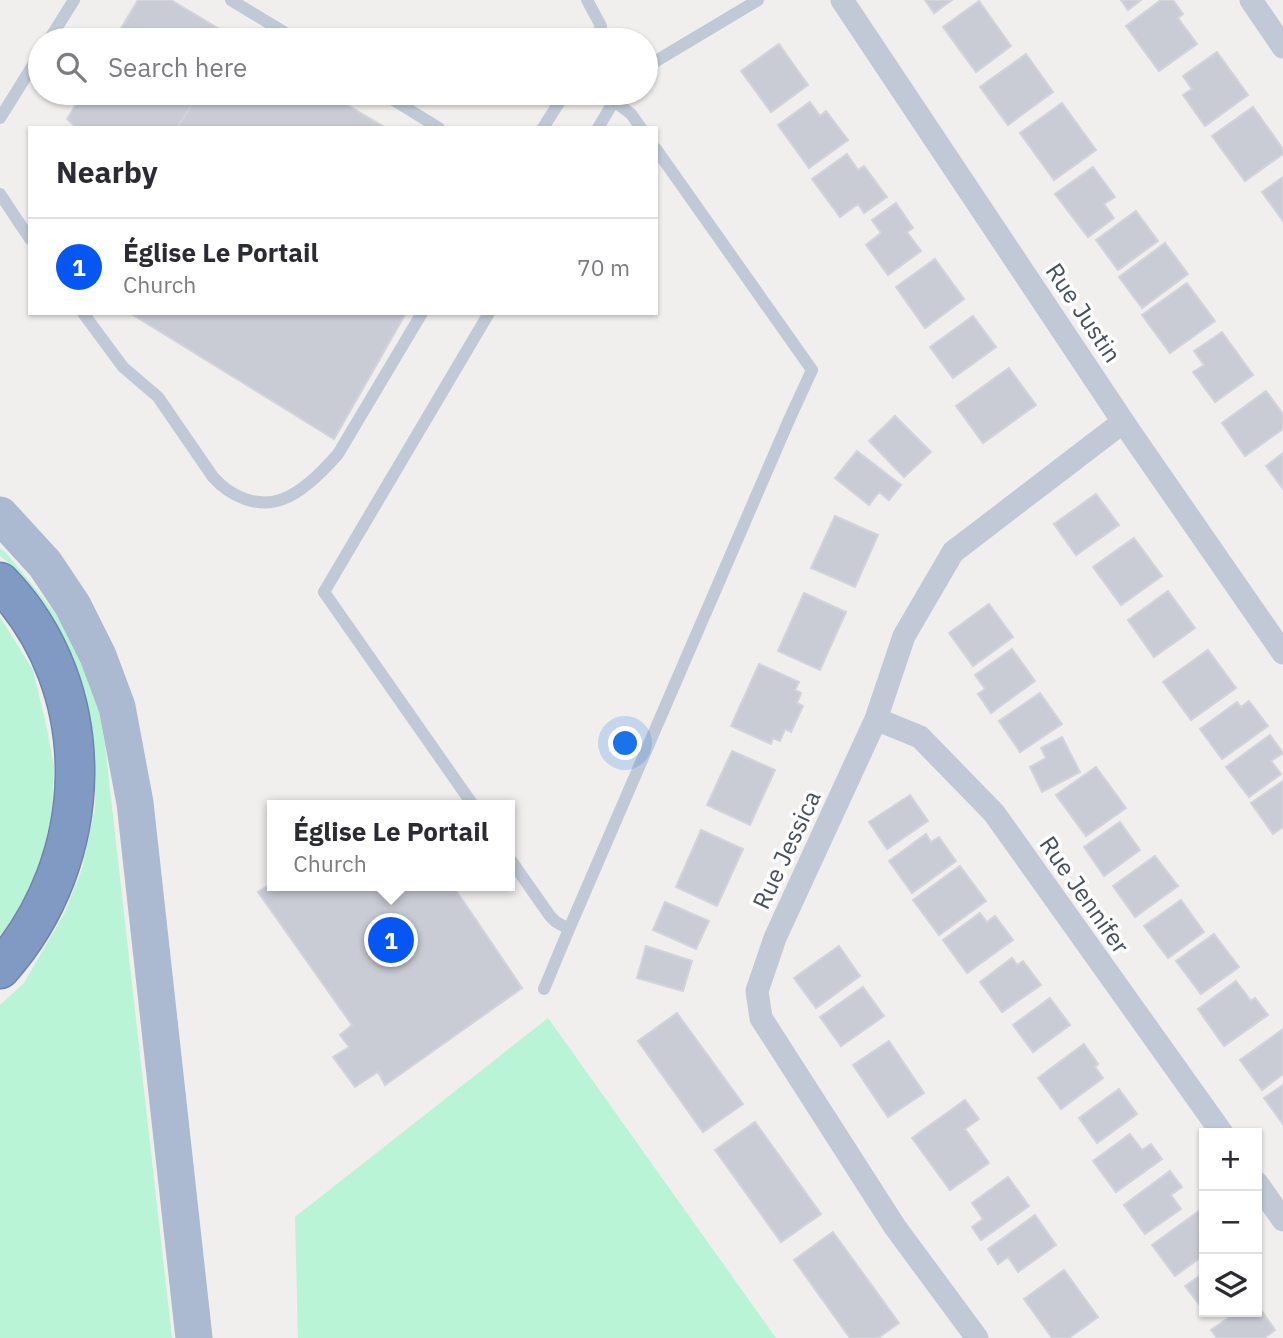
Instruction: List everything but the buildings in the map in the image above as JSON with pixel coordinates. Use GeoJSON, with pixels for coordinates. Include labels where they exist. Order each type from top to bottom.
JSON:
{"type":"FeatureCollection","features":[{"type":"Feature","properties":{"kind":"highway"},"geometry":{"type":"LineString","coordinates":[[0,582],[23,608],[35,627],[56,672],[70,721],[76,765],[73,810],[64,856],[36,918],[0,969]]}},
{"type":"Feature","properties":{"kind":"main road"},"geometry":{"type":"LineString","coordinates":[[0,514],[45,564],[73,606],[98,656],[117,707],[135,803],[194,1338]]}},
{"type":"Feature","properties":{"kind":"street","name":"Rue Justin"},"geometry":{"type":"LineString","coordinates":[[842,0],[1123,422],[1283,653]]}},
{"type":"Feature","properties":{"kind":"street"},"geometry":{"type":"LineString","coordinates":[[1251,0],[1283,47]]}},
{"type":"Feature","properties":{"kind":"street","name":"Rue Jessica"},"geometry":{"type":"LineString","coordinates":[[977,1338],[895,1227],[761,1018],[757,991],[775,938],[876,719],[904,636],[953,552],[1123,422]]}},
{"type":"Feature","properties":{"kind":"street","name":"Rue Jennifer"},"geometry":{"type":"LineString","coordinates":[[876,719],[920,737],[994,813],[1218,1128]]}},
{"type":"Feature","properties":{"kind":"street"},"geometry":{"type":"LineString","coordinates":[[1262,1190],[1283,1220]]}},
{"type":"Feature","properties":{"kind":"lane"},"geometry":{"type":"LineString","coordinates":[[56,28],[74,0]]}},
{"type":"Feature","properties":{"kind":"lane"},"geometry":{"type":"LineString","coordinates":[[231,0],[277,28]]}},
{"type":"Feature","properties":{"kind":"lane"},"geometry":{"type":"LineString","coordinates":[[587,0],[600,28]]}},
{"type":"Feature","properties":{"kind":"lane"},"geometry":{"type":"LineString","coordinates":[[658,60],[758,0]]}},
{"type":"Feature","properties":{"kind":"lane"},"geometry":{"type":"LineString","coordinates":[[0,118],[28,73]]}},
{"type":"Feature","properties":{"kind":"lane"},"geometry":{"type":"LineString","coordinates":[[402,105],[436,126]]}},
{"type":"Feature","properties":{"kind":"lane"},"geometry":{"type":"LineString","coordinates":[[545,126],[558,105]]}},
{"type":"Feature","properties":{"kind":"lane"},"geometry":{"type":"LineString","coordinates":[[599,126],[612,105]]}},
{"type":"Feature","properties":{"kind":"lane"},"geometry":{"type":"LineString","coordinates":[[624,105],[640,126]]}},
{"type":"Feature","properties":{"kind":"lane"},"geometry":{"type":"LineString","coordinates":[[544,989],[812,370],[658,152]]}},
{"type":"Feature","properties":{"kind":"lane"},"geometry":{"type":"LineString","coordinates":[[0,194],[28,236]]}},
{"type":"Feature","properties":{"kind":"lane"},"geometry":{"type":"LineString","coordinates":[[84,315],[123,367],[158,397],[222,487],[242,499],[271,502],[283,499],[310,482],[338,454],[421,315]]}},
{"type":"Feature","properties":{"kind":"lane"},"geometry":{"type":"LineString","coordinates":[[470,800],[324,592],[488,315]]}},
{"type":"Feature","properties":{"kind":"lane"},"geometry":{"type":"LineString","coordinates":[[515,866],[550,916],[569,929]]}},
{"type":"Feature","properties":{"kind":"green space"},"geometry":{"type":"Polygon","coordinates":[[[0,548],[60,619],[82,661],[97,699],[105,745],[172,1338],[0,1338],[0,1005],[24,983],[64,914],[82,869],[95,808],[95,753],[84,695],[68,652],[46,609],[10,564],[0,556],[0,548]]]}},
{"type":"Feature","properties":{"kind":"green space"},"geometry":{"type":"Polygon","coordinates":[[[0,617],[33,670],[54,766],[52,812],[42,857],[20,910],[0,935],[0,617]]]}},
{"type":"Feature","properties":{"kind":"green space"},"geometry":{"type":"Polygon","coordinates":[[[548,1018],[776,1338],[298,1338],[295,1217],[548,1018]]]}},
{"type":"Feature","properties":{"kind":"place","name":"Église Le Portail"},"geometry":{"type":"Point","coordinates":[391,940]}}]}
